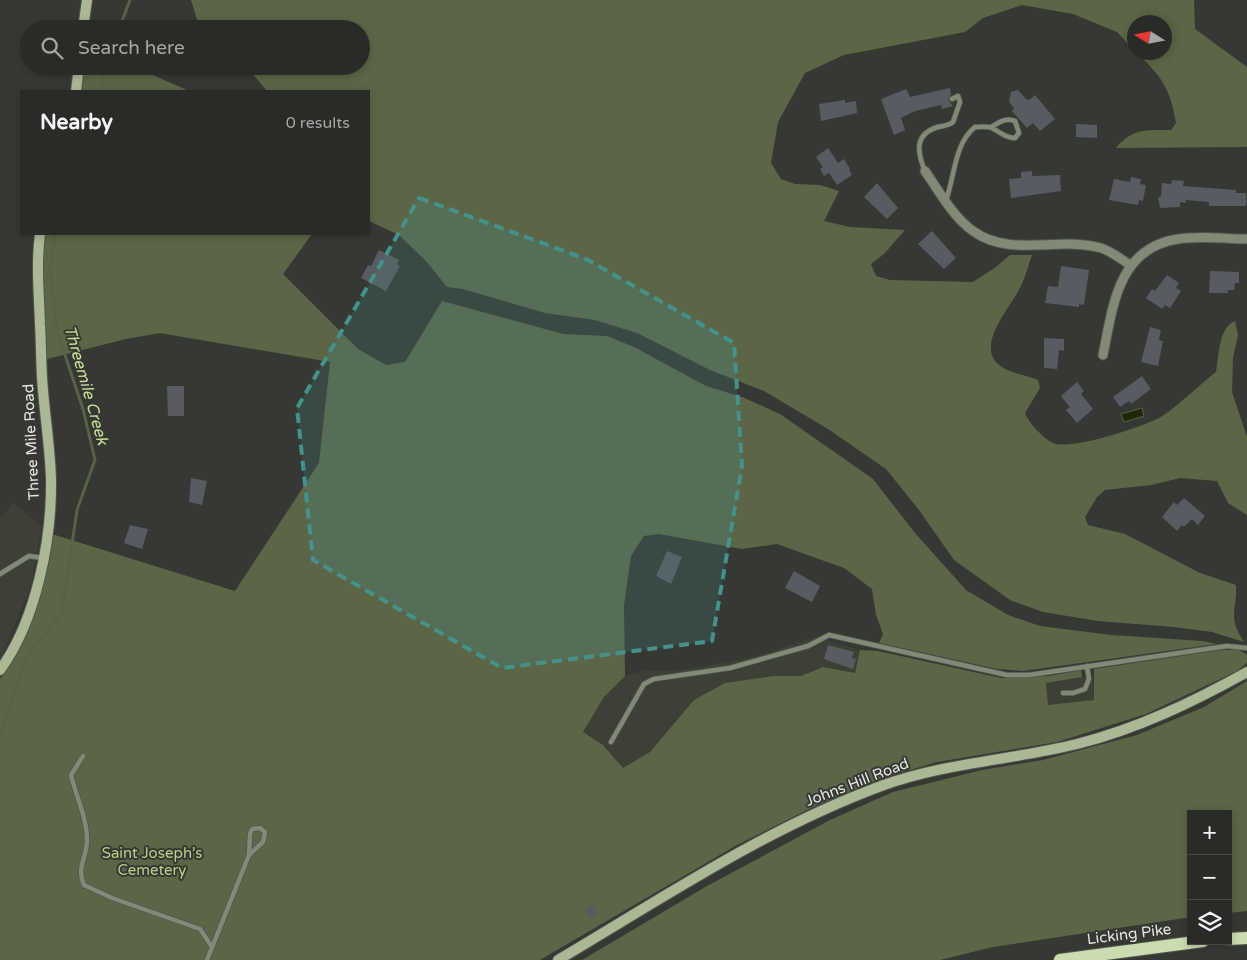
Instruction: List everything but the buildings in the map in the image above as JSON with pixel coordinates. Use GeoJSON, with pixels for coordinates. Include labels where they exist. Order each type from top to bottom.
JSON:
{"type":"FeatureCollection","features":[{"type":"Feature","properties":{"kind":"main road"},"geometry":{"type":"LineString","coordinates":[[84,20],[87,0]]}},
{"type":"Feature","properties":{"kind":"main road"},"geometry":{"type":"LineString","coordinates":[[76,90],[78,75]]}},
{"type":"Feature","properties":{"kind":"main road","name":"Three Mile Road"},"geometry":{"type":"LineString","coordinates":[[0,670],[17,642],[27,617],[43,558],[51,480],[36,270],[40,235]]}},
{"type":"Feature","properties":{"kind":"main road","name":"Johns Hill Road"},"geometry":{"type":"LineString","coordinates":[[558,960],[706,871],[798,821],[847,800],[921,774],[1038,753],[1112,734],[1181,707],[1247,672]]}},
{"type":"Feature","properties":{"kind":"main road"},"geometry":{"type":"LineString","coordinates":[[1232,940],[1247,938]]}},
{"type":"Feature","properties":{"kind":"main road","name":"Licking Pike"},"geometry":{"type":"LineString","coordinates":[[1060,960],[1187,943]]}},
{"type":"Feature","properties":{"kind":"street"},"geometry":{"type":"LineString","coordinates":[[925,171],[968,226],[990,240],[1014,245],[1094,246],[1108,251],[1130,265]]}},
{"type":"Feature","properties":{"kind":"street"},"geometry":{"type":"LineString","coordinates":[[1103,355],[1118,288],[1130,265],[1152,247],[1179,238],[1247,239]]}},
{"type":"Feature","properties":{"kind":"lane"},"geometry":{"type":"LineString","coordinates":[[925,171],[918,150],[919,142],[922,135],[930,130],[953,122],[960,102],[958,96],[952,99]]}},
{"type":"Feature","properties":{"kind":"lane"},"geometry":{"type":"LineString","coordinates":[[946,200],[957,158],[968,132],[975,127],[991,127],[1004,120],[1011,119],[1015,120],[1019,133],[1015,138],[1010,138],[998,134],[991,127]]}},
{"type":"Feature","properties":{"kind":"lane"},"geometry":{"type":"LineString","coordinates":[[0,574],[29,556],[43,558]]}},
{"type":"Feature","properties":{"kind":"lane"},"geometry":{"type":"LineString","coordinates":[[611,742],[644,684],[654,679],[730,668],[808,646],[829,635],[1007,674],[1029,675],[1227,646],[1247,648]]}},
{"type":"Feature","properties":{"kind":"lane"},"geometry":{"type":"LineString","coordinates":[[1063,693],[1073,693],[1085,689],[1089,678],[1087,666]]}},
{"type":"Feature","properties":{"kind":"lane"},"geometry":{"type":"LineString","coordinates":[[84,756],[71,776],[86,829],[87,844],[80,872],[84,885],[112,898],[200,929],[212,947]]}},
{"type":"Feature","properties":{"kind":"lane"},"geometry":{"type":"LineString","coordinates":[[207,960],[250,856],[264,842],[265,832],[260,828],[252,829],[250,834],[250,856]]}},
{"type":"Feature","properties":{"kind":"highlighted area"},"geometry":{"type":"Polygon","coordinates":[[[419,198],[586,259],[734,343],[742,466],[712,641],[502,668],[313,560],[297,408],[419,198]]]}},
{"type":"Feature","properties":{"kind":"shaded area"},"geometry":{"type":"Polygon","coordinates":[[[1142,408],[1144,416],[1124,422],[1121,414],[1142,408]]]}},
{"type":"Feature","properties":{"kind":"shaded area"},"geometry":{"type":"Polygon","coordinates":[[[13,502],[42,527],[30,589],[0,659],[0,519],[13,502]]]}},
{"type":"Feature","properties":{"kind":"shaded area"},"geometry":{"type":"Polygon","coordinates":[[[815,637],[860,650],[855,673],[823,667],[801,676],[774,676],[694,701],[650,752],[623,768],[603,745],[583,732],[604,697],[625,676],[643,671],[682,670],[754,657],[815,637]]]}},
{"type":"Feature","properties":{"kind":"shaded area"},"geometry":{"type":"Polygon","coordinates":[[[1092,676],[1095,700],[1048,706],[1046,683],[1092,676]]]}},
{"type":"Feature","properties":{"kind":"green space"},"geometry":{"type":"Polygon","coordinates":[[[191,0],[1194,0],[1195,29],[1247,67],[1247,147],[1116,148],[1122,141],[1134,134],[1147,130],[1171,130],[1176,123],[1171,101],[1164,84],[1144,60],[1172,60],[1172,15],[1127,15],[1127,43],[1117,32],[1073,14],[1022,5],[983,18],[965,32],[844,55],[805,73],[778,122],[771,163],[781,179],[795,184],[820,185],[839,191],[824,221],[850,227],[905,230],[884,254],[871,264],[876,276],[890,280],[973,282],[1010,255],[1032,255],[1020,288],[997,325],[991,346],[992,356],[1002,367],[1038,380],[1040,388],[1025,413],[1037,430],[1053,443],[1062,445],[1074,444],[1106,437],[1150,422],[1166,414],[1216,372],[1222,336],[1229,325],[1235,321],[1238,335],[1233,358],[1232,392],[1247,437],[1247,515],[1228,503],[1217,481],[1180,478],[1151,485],[1105,490],[1097,497],[1085,517],[1088,525],[1125,534],[1200,573],[1236,585],[1234,619],[1244,642],[1212,632],[1098,621],[1043,612],[1010,600],[954,560],[919,510],[886,469],[828,429],[764,391],[710,370],[637,333],[595,320],[545,313],[463,289],[447,287],[426,261],[399,235],[370,221],[370,90],[266,90],[254,75],[370,75],[370,20],[197,20],[191,0]]]}},
{"type":"Feature","properties":{"kind":"green space"},"geometry":{"type":"Polygon","coordinates":[[[83,75],[153,75],[187,90],[81,90],[83,75]]]}},
{"type":"Feature","properties":{"kind":"green space","name":"Saint Joseph’s Cemetery"},"geometry":{"type":"Polygon","coordinates":[[[45,235],[311,235],[283,274],[358,349],[386,365],[405,362],[442,301],[563,334],[607,336],[634,347],[706,386],[742,397],[780,414],[873,479],[915,533],[966,590],[1008,615],[1040,626],[1111,635],[1202,641],[1217,644],[1023,671],[997,669],[879,643],[883,634],[876,615],[872,589],[844,568],[777,544],[742,549],[659,534],[644,536],[631,556],[624,605],[625,676],[604,697],[583,732],[603,745],[623,768],[650,752],[694,700],[725,683],[774,676],[801,676],[823,667],[855,673],[860,650],[878,651],[1001,678],[1049,676],[1081,670],[1082,677],[1046,683],[1048,705],[1094,700],[1094,669],[1221,650],[1239,650],[1247,655],[1247,663],[1237,671],[1146,714],[1057,742],[937,762],[880,779],[811,808],[737,845],[540,960],[0,960],[0,679],[29,629],[39,599],[52,534],[235,591],[319,463],[330,362],[160,333],[126,339],[47,359],[42,267],[45,235]]]}},
{"type":"Feature","properties":{"kind":"green space"},"geometry":{"type":"Polygon","coordinates":[[[1247,681],[1247,911],[1232,913],[1232,810],[1187,810],[1187,918],[993,947],[940,960],[582,960],[707,886],[830,820],[893,792],[982,770],[1043,760],[1137,735],[1204,707],[1247,681]]]}},
{"type":"Feature","properties":{"kind":"waterway","name":"Threemile Creek"},"geometry":{"type":"LineString","coordinates":[[122,20],[130,0]]}},
{"type":"Feature","properties":{"kind":"waterway","name":"Threemile Creek"},"geometry":{"type":"LineString","coordinates":[[100,90],[104,75]]}},
{"type":"Feature","properties":{"kind":"waterway","name":"Threemile Creek"},"geometry":{"type":"LineString","coordinates":[[0,733],[27,657],[62,612],[77,510],[95,460],[83,409],[57,331],[50,268],[55,235]]}}]}
